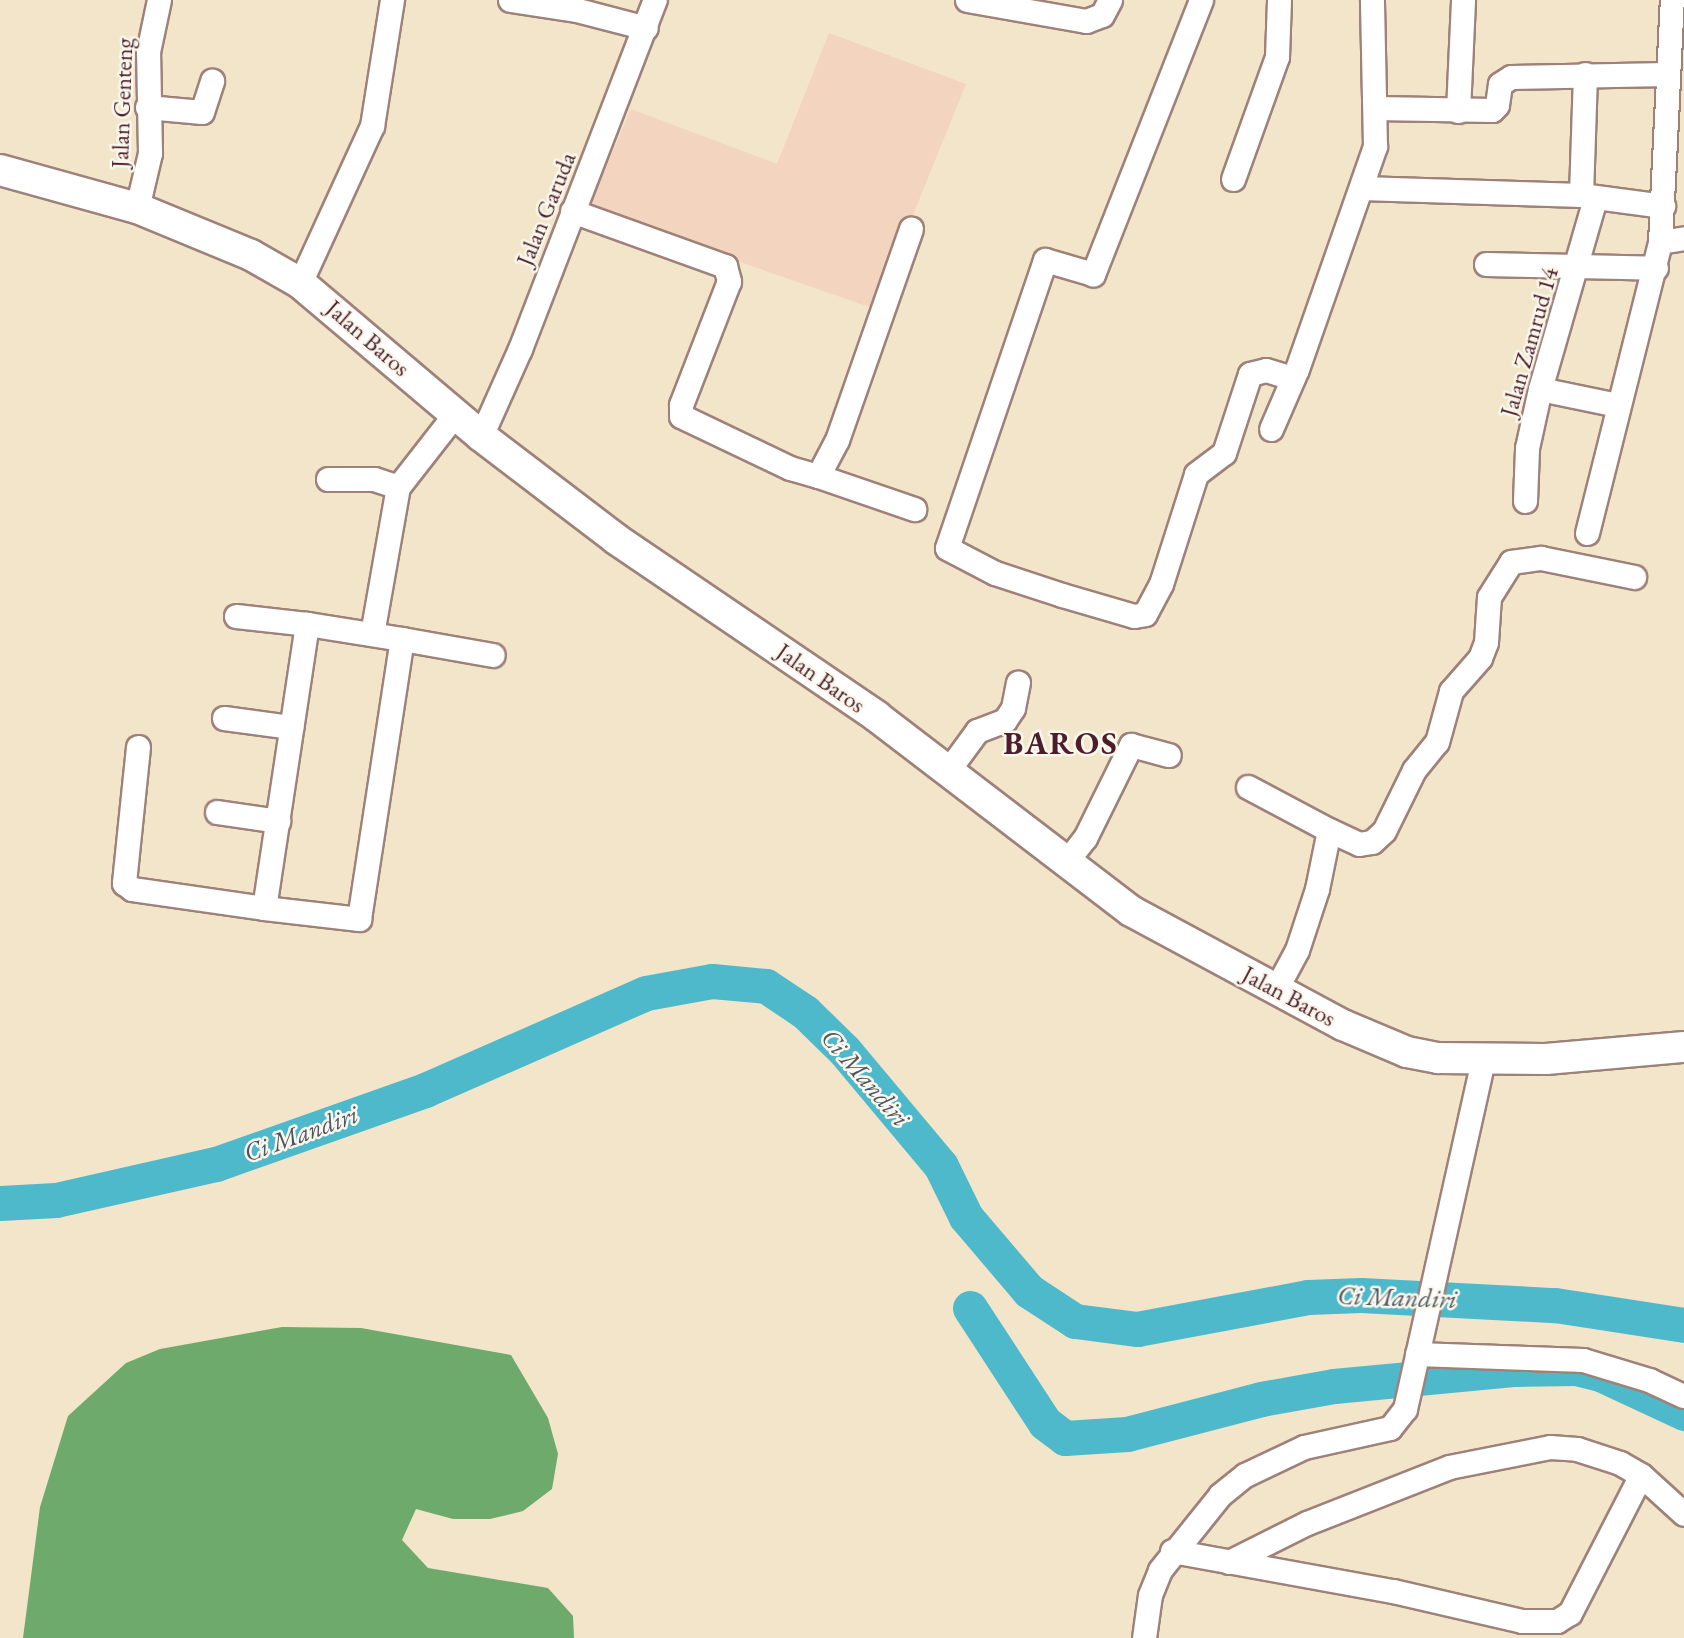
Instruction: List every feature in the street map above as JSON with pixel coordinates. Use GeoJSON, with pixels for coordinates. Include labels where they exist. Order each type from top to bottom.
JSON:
{"type":"FeatureCollection","features":[{"type":"Feature","properties":{"kind":"main road","name":"Jalan Baros"},"geometry":{"type":"LineString","coordinates":[[0,170],[137,208],[251,255],[300,283],[481,436],[616,539],[876,716],[1131,911],[1276,989],[1407,1052],[1483,1060],[1684,1047]]}},
{"type":"Feature","properties":{"kind":"street","name":"Jalan Genteng"},"geometry":{"type":"LineString","coordinates":[[137,208],[149,161],[147,107],[150,29],[159,0]]}},
{"type":"Feature","properties":{"kind":"street"},"geometry":{"type":"LineString","coordinates":[[300,283],[372,126],[392,0]]}},
{"type":"Feature","properties":{"kind":"street"},"geometry":{"type":"LineString","coordinates":[[510,0],[578,5],[646,28]]}},
{"type":"Feature","properties":{"kind":"street","name":"Jalan Garuda"},"geometry":{"type":"LineString","coordinates":[[481,436],[646,28],[654,0]]}},
{"type":"Feature","properties":{"kind":"street"},"geometry":{"type":"LineString","coordinates":[[967,0],[1086,21],[1102,15],[1110,0]]}},
{"type":"Feature","properties":{"kind":"street"},"geometry":{"type":"LineString","coordinates":[[1201,0],[1093,274],[1045,260],[947,548],[995,573],[1134,616],[1145,614],[1161,584],[1196,474],[1224,453],[1250,374],[1266,370],[1293,378]]}},
{"type":"Feature","properties":{"kind":"street"},"geometry":{"type":"LineString","coordinates":[[1233,179],[1277,57],[1279,0]]}},
{"type":"Feature","properties":{"kind":"street"},"geometry":{"type":"LineString","coordinates":[[1271,429],[1293,378],[1377,138],[1372,0]]}},
{"type":"Feature","properties":{"kind":"street"},"geometry":{"type":"LineString","coordinates":[[1458,111],[1463,0]]}},
{"type":"Feature","properties":{"kind":"street"},"geometry":{"type":"LineString","coordinates":[[1587,533],[1617,405],[1656,268],[1663,206],[1672,0]]}},
{"type":"Feature","properties":{"kind":"street"},"geometry":{"type":"LineString","coordinates":[[1375,108],[1458,111],[1494,109],[1505,79],[1585,74],[1667,74]]}},
{"type":"Feature","properties":{"kind":"street","name":"Jalan Zamrud 14"},"geometry":{"type":"LineString","coordinates":[[1525,501],[1527,448],[1540,389],[1578,269],[1588,197],[1585,74]]}},
{"type":"Feature","properties":{"kind":"street"},"geometry":{"type":"LineString","coordinates":[[147,107],[202,112],[212,81]]}},
{"type":"Feature","properties":{"kind":"street"},"geometry":{"type":"LineString","coordinates":[[1361,188],[1588,197],[1663,206]]}},
{"type":"Feature","properties":{"kind":"street"},"geometry":{"type":"LineString","coordinates":[[572,211],[724,266],[729,281],[681,405],[681,416],[790,468],[914,509]]}},
{"type":"Feature","properties":{"kind":"street"},"geometry":{"type":"LineString","coordinates":[[818,476],[837,440],[911,229]]}},
{"type":"Feature","properties":{"kind":"street"},"geometry":{"type":"LineString","coordinates":[[1660,242],[1684,238]]}},
{"type":"Feature","properties":{"kind":"street"},"geometry":{"type":"LineString","coordinates":[[1486,264],[1578,269],[1656,268]]}},
{"type":"Feature","properties":{"kind":"street"},"geometry":{"type":"LineString","coordinates":[[1540,389],[1617,405]]}},
{"type":"Feature","properties":{"kind":"street"},"geometry":{"type":"LineString","coordinates":[[372,634],[398,488],[455,414]]}},
{"type":"Feature","properties":{"kind":"street"},"geometry":{"type":"LineString","coordinates":[[328,479],[374,479],[398,488]]}},
{"type":"Feature","properties":{"kind":"street"},"geometry":{"type":"LineString","coordinates":[[1248,787],[1359,844],[1372,842],[1384,831],[1414,770],[1437,742],[1451,691],[1480,658],[1486,642],[1489,597],[1511,562],[1541,558],[1634,577]]}},
{"type":"Feature","properties":{"kind":"street"},"geometry":{"type":"LineString","coordinates":[[236,616],[307,624],[493,655]]}},
{"type":"Feature","properties":{"kind":"street"},"geometry":{"type":"LineString","coordinates":[[264,908],[307,624]]}},
{"type":"Feature","properties":{"kind":"street"},"geometry":{"type":"LineString","coordinates":[[138,747],[124,883],[132,889],[359,919],[402,639]]}},
{"type":"Feature","properties":{"kind":"street"},"geometry":{"type":"LineString","coordinates":[[947,772],[977,731],[1005,720],[1013,708],[1018,682]]}},
{"type":"Feature","properties":{"kind":"street"},"geometry":{"type":"LineString","coordinates":[[224,718],[291,727]]}},
{"type":"Feature","properties":{"kind":"street"},"geometry":{"type":"LineString","coordinates":[[1066,862],[1089,830],[1131,745],[1169,755]]}},
{"type":"Feature","properties":{"kind":"street"},"geometry":{"type":"LineString","coordinates":[[217,812],[278,821]]}},
{"type":"Feature","properties":{"kind":"street"},"geometry":{"type":"LineString","coordinates":[[1276,989],[1297,950],[1317,889],[1329,830]]}},
{"type":"Feature","properties":{"kind":"street"},"geometry":{"type":"LineString","coordinates":[[1144,1638],[1150,1595],[1172,1551],[1213,1503],[1245,1475],[1304,1447],[1390,1428],[1409,1398],[1483,1060]]}},
{"type":"Feature","properties":{"kind":"street"},"geometry":{"type":"LineString","coordinates":[[1417,1352],[1583,1360],[1650,1380],[1684,1396]]}},
{"type":"Feature","properties":{"kind":"street"},"geometry":{"type":"LineString","coordinates":[[1229,1562],[1307,1523],[1449,1467],[1507,1453],[1550,1447],[1577,1449],[1611,1459],[1641,1475],[1684,1514]]}},
{"type":"Feature","properties":{"kind":"street"},"geometry":{"type":"LineString","coordinates":[[1172,1551],[1393,1591],[1522,1621],[1557,1621],[1570,1613],[1641,1475]]}},
{"type":"Feature","properties":{"kind":"shaded area"},"geometry":{"type":"Polygon","coordinates":[[[829,33],[966,84],[875,309],[588,209],[631,109],[777,164],[829,33]]]}},
{"type":"Feature","properties":{"kind":"green space"},"geometry":{"type":"Polygon","coordinates":[[[282,1327],[361,1328],[511,1355],[548,1418],[558,1454],[552,1489],[523,1511],[490,1519],[453,1519],[416,1509],[402,1540],[428,1568],[548,1588],[573,1616],[574,1638],[23,1638],[40,1507],[68,1416],[126,1363],[160,1349],[282,1327]]]}},
{"type":"Feature","properties":{"kind":"waterway","name":"Ci Mandiri"},"geometry":{"type":"LineString","coordinates":[[0,1203],[56,1200],[216,1164],[425,1090],[646,993],[712,981],[766,986],[805,1012],[844,1050],[941,1166],[966,1217],[1029,1291],[1075,1321],[1137,1329],[1308,1297],[1361,1295],[1555,1305],[1684,1325]]}},
{"type":"Feature","properties":{"kind":"waterway"},"geometry":{"type":"LineString","coordinates":[[970,1308],[1045,1423],[1065,1438],[1127,1434],[1261,1399],[1334,1386],[1515,1369],[1576,1368],[1600,1374],[1684,1413]]}},
{"type":"Feature","properties":{"kind":"district","name":"BAROS"},"geometry":{"type":"Point","coordinates":[1061,743]}}]}
